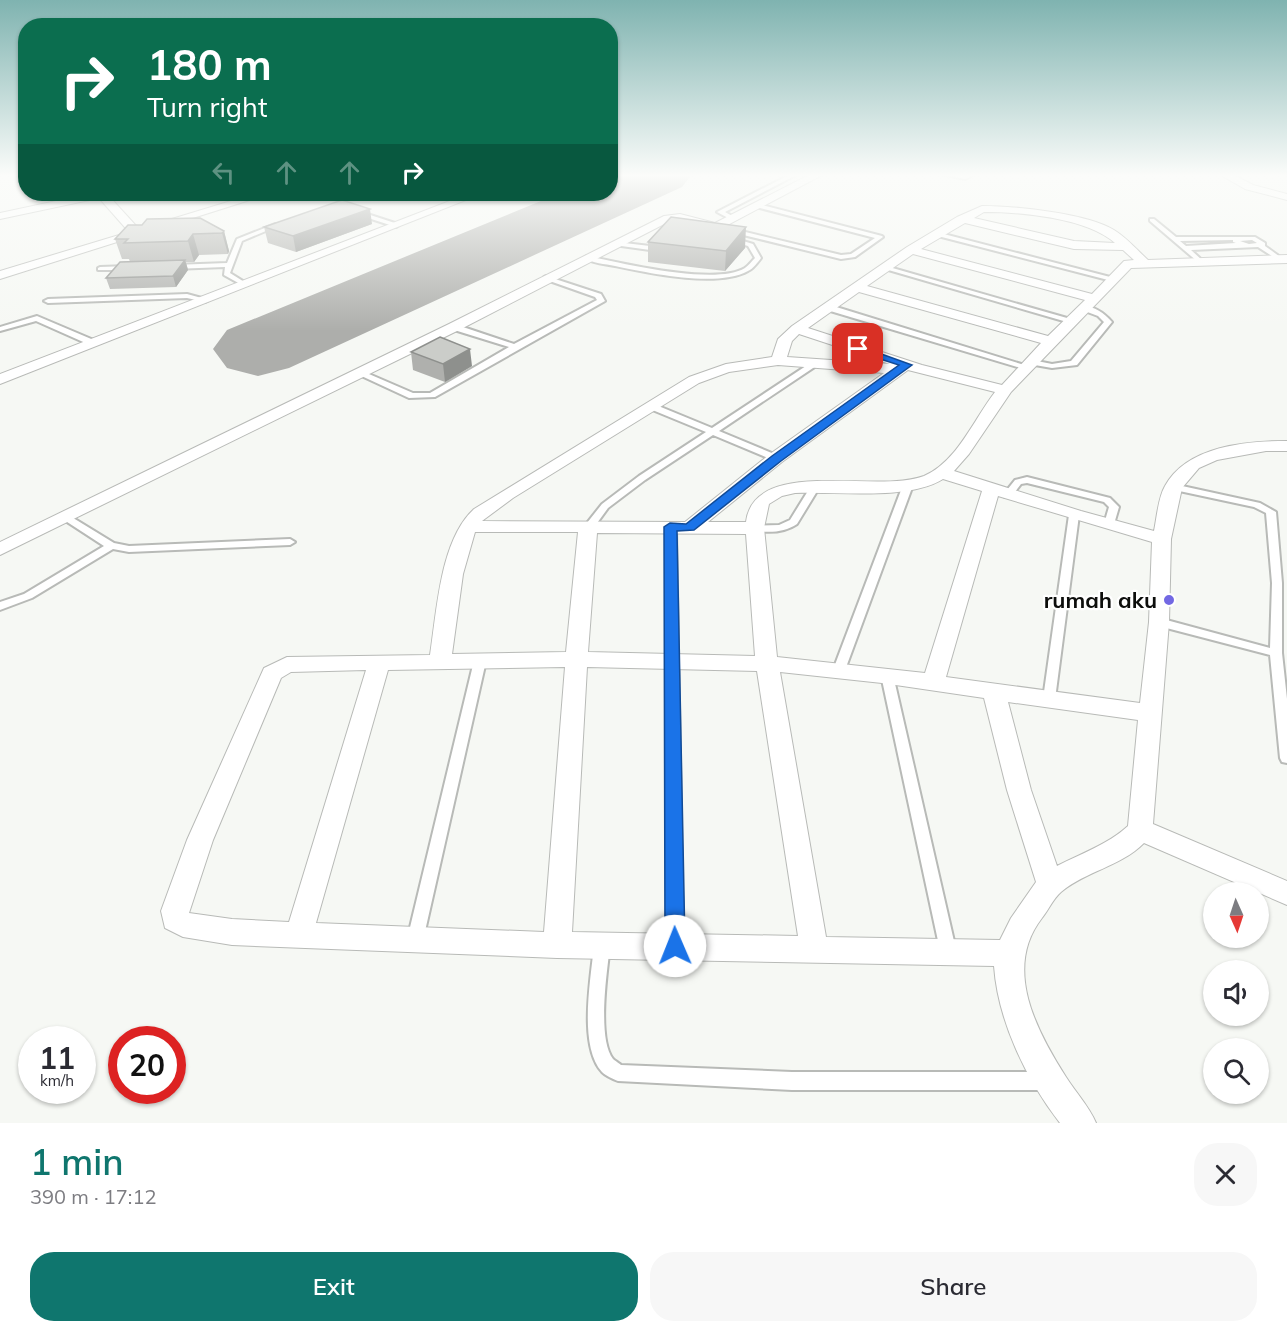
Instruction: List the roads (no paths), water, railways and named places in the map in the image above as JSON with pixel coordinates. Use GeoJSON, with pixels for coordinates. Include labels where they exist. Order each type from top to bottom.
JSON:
{"type":"FeatureCollection","features":[{"type":"Feature","properties":{"kind":"street"},"geometry":{"type":"LineString","coordinates":[[131,226],[137,233]]}},
{"type":"Feature","properties":{"kind":"street"},"geometry":{"type":"LineString","coordinates":[[0,275],[158,226]]}},
{"type":"Feature","properties":{"kind":"street"},"geometry":{"type":"LineString","coordinates":[[0,379],[392,226]]}},
{"type":"Feature","properties":{"kind":"street"},"geometry":{"type":"LineString","coordinates":[[702,226],[718,232],[724,226]]}},
{"type":"Feature","properties":{"kind":"street"},"geometry":{"type":"LineString","coordinates":[[778,361],[785,339],[797,328],[949,226]]}},
{"type":"Feature","properties":{"kind":"street"},"geometry":{"type":"LineString","coordinates":[[993,226],[1074,245],[1129,247]]}},
{"type":"Feature","properties":{"kind":"street"},"geometry":{"type":"LineString","coordinates":[[1097,226],[1111,233],[1144,263]]}},
{"type":"Feature","properties":{"kind":"street"},"geometry":{"type":"LineString","coordinates":[[0,549],[454,327],[546,278],[650,227]]}},
{"type":"Feature","properties":{"kind":"street"},"geometry":{"type":"LineString","coordinates":[[911,250],[1090,303]]}},
{"type":"Feature","properties":{"kind":"street"},"geometry":{"type":"LineString","coordinates":[[814,949],[767,663],[755,528],[759,506],[769,495],[779,491],[908,485],[943,473],[1005,390],[1049,341],[1128,264],[1278,260]]}},
{"type":"Feature","properties":{"kind":"street"},"geometry":{"type":"LineString","coordinates":[[859,288],[1049,341]]}},
{"type":"Feature","properties":{"kind":"street"},"geometry":{"type":"LineString","coordinates":[[797,328],[902,367],[1005,390]]}},
{"type":"Feature","properties":{"kind":"street"},"geometry":{"type":"LineString","coordinates":[[440,660],[458,559],[468,526],[507,494],[710,372],[778,361],[902,367]]}},
{"type":"Feature","properties":{"kind":"street"},"geometry":{"type":"LineString","coordinates":[[680,527],[902,367]]}},
{"type":"Feature","properties":{"kind":"street"},"geometry":{"type":"LineString","coordinates":[[1080,1123],[1050,1081],[1023,1023],[1008,967],[1010,953],[1019,930],[1050,884],[1117,852],[1140,830],[1159,622],[1162,539],[1173,487],[1192,464],[1203,460],[1239,450],[1287,446]]}},
{"type":"Feature","properties":{"kind":"street"},"geometry":{"type":"LineString","coordinates":[[943,473],[1074,515],[1162,539]]}},
{"type":"Feature","properties":{"kind":"street"},"geometry":{"type":"LineString","coordinates":[[933,682],[999,492]]}},
{"type":"Feature","properties":{"kind":"street"},"geometry":{"type":"LineString","coordinates":[[468,526],[755,528]]}},
{"type":"Feature","properties":{"kind":"street"},"geometry":{"type":"LineString","coordinates":[[557,945],[576,660],[588,528]]}},
{"type":"Feature","properties":{"kind":"street"},"geometry":{"type":"LineString","coordinates":[[1010,953],[948,950],[557,945],[207,930],[183,925],[175,919],[175,911],[200,840],[272,673],[287,666],[440,660],[767,663],[887,675],[1150,713]]}},
{"type":"Feature","properties":{"kind":"street"},"geometry":{"type":"LineString","coordinates":[[299,934],[379,664]]}},
{"type":"Feature","properties":{"kind":"street"},"geometry":{"type":"LineString","coordinates":[[994,692],[1019,790],[1050,884]]}},
{"type":"Feature","properties":{"kind":"street"},"geometry":{"type":"LineString","coordinates":[[1140,830],[1287,893]]}},
{"type":"Feature","properties":{"kind":"lane"},"geometry":{"type":"LineString","coordinates":[[244,284],[228,277],[227,265],[239,240],[274,226]]}},
{"type":"Feature","properties":{"kind":"lane"},"geometry":{"type":"LineString","coordinates":[[718,232],[841,257],[853,256],[879,240],[877,235],[842,226]]}},
{"type":"Feature","properties":{"kind":"lane"},"geometry":{"type":"LineString","coordinates":[[1160,226],[1200,261]]}},
{"type":"Feature","properties":{"kind":"lane"},"geometry":{"type":"LineString","coordinates":[[650,227],[671,230]]}},
{"type":"Feature","properties":{"kind":"lane"},"geometry":{"type":"LineString","coordinates":[[587,258],[706,277],[738,274],[756,263],[758,253],[751,245],[718,232]]}},
{"type":"Feature","properties":{"kind":"lane"},"geometry":{"type":"LineString","coordinates":[[936,234],[1112,279]]}},
{"type":"Feature","properties":{"kind":"lane"},"geometry":{"type":"LineString","coordinates":[[1174,238],[1253,238],[1263,243],[1261,246]]}},
{"type":"Feature","properties":{"kind":"lane"},"geometry":{"type":"LineString","coordinates":[[1236,238],[1236,242],[1278,260]]}},
{"type":"Feature","properties":{"kind":"lane"},"geometry":{"type":"LineString","coordinates":[[616,244],[650,248]]}},
{"type":"Feature","properties":{"kind":"lane"},"geometry":{"type":"LineString","coordinates":[[1184,248],[1261,246],[1278,260]]}},
{"type":"Feature","properties":{"kind":"lane"},"geometry":{"type":"LineString","coordinates":[[169,267],[227,265]]}},
{"type":"Feature","properties":{"kind":"lane"},"geometry":{"type":"LineString","coordinates":[[100,269],[135,268]]}},
{"type":"Feature","properties":{"kind":"lane"},"geometry":{"type":"LineString","coordinates":[[886,268],[1070,320]]}},
{"type":"Feature","properties":{"kind":"lane"},"geometry":{"type":"LineString","coordinates":[[359,373],[412,396],[432,395],[600,302],[598,296],[546,278]]}},
{"type":"Feature","properties":{"kind":"lane"},"geometry":{"type":"LineString","coordinates":[[48,301],[187,297],[205,300]]}},
{"type":"Feature","properties":{"kind":"lane"},"geometry":{"type":"LineString","coordinates":[[830,308],[1029,365],[1052,366],[1074,363],[1108,322],[1090,303]]}},
{"type":"Feature","properties":{"kind":"lane"},"geometry":{"type":"LineString","coordinates":[[0,329],[37,318],[93,343]]}},
{"type":"Feature","properties":{"kind":"lane"},"geometry":{"type":"LineString","coordinates":[[454,327],[515,347]]}},
{"type":"Feature","properties":{"kind":"lane"},"geometry":{"type":"LineString","coordinates":[[588,528],[615,498],[815,364]]}},
{"type":"Feature","properties":{"kind":"lane"},"geometry":{"type":"LineString","coordinates":[[653,407],[776,458]]}},
{"type":"Feature","properties":{"kind":"lane"},"geometry":{"type":"LineString","coordinates":[[999,492],[1027,480],[1107,500],[1114,507],[1108,524]]}},
{"type":"Feature","properties":{"kind":"lane"},"geometry":{"type":"LineString","coordinates":[[839,670],[908,485]]}},
{"type":"Feature","properties":{"kind":"lane"},"geometry":{"type":"LineString","coordinates":[[1173,487],[1257,505],[1271,512],[1277,583],[1276,653],[1287,758]]}},
{"type":"Feature","properties":{"kind":"lane"},"geometry":{"type":"LineString","coordinates":[[755,528],[783,529],[792,525],[814,488]]}},
{"type":"Feature","properties":{"kind":"lane"},"geometry":{"type":"LineString","coordinates":[[1049,699],[1074,515]]}},
{"type":"Feature","properties":{"kind":"lane"},"geometry":{"type":"LineString","coordinates":[[65,516],[111,546],[129,549],[290,542]]}},
{"type":"Feature","properties":{"kind":"lane"},"geometry":{"type":"LineString","coordinates":[[675,946],[672,661],[680,527]]}},
{"type":"Feature","properties":{"kind":"lane"},"geometry":{"type":"LineString","coordinates":[[0,606],[28,596],[111,546]]}},
{"type":"Feature","properties":{"kind":"lane"},"geometry":{"type":"LineString","coordinates":[[1159,622],[1276,653]]}},
{"type":"Feature","properties":{"kind":"lane"},"geometry":{"type":"LineString","coordinates":[[415,940],[480,661]]}},
{"type":"Feature","properties":{"kind":"lane"},"geometry":{"type":"LineString","coordinates":[[887,675],[948,950]]}},
{"type":"Feature","properties":{"kind":"lane"},"geometry":{"type":"LineString","coordinates":[[602,946],[597,1032],[602,1061],[610,1070],[618,1073],[792,1081],[1050,1081]]}},
{"type":"Feature","properties":{"kind":"place","name":"rumah aku"},"geometry":{"type":"Point","coordinates":[1169,600]}}]}
